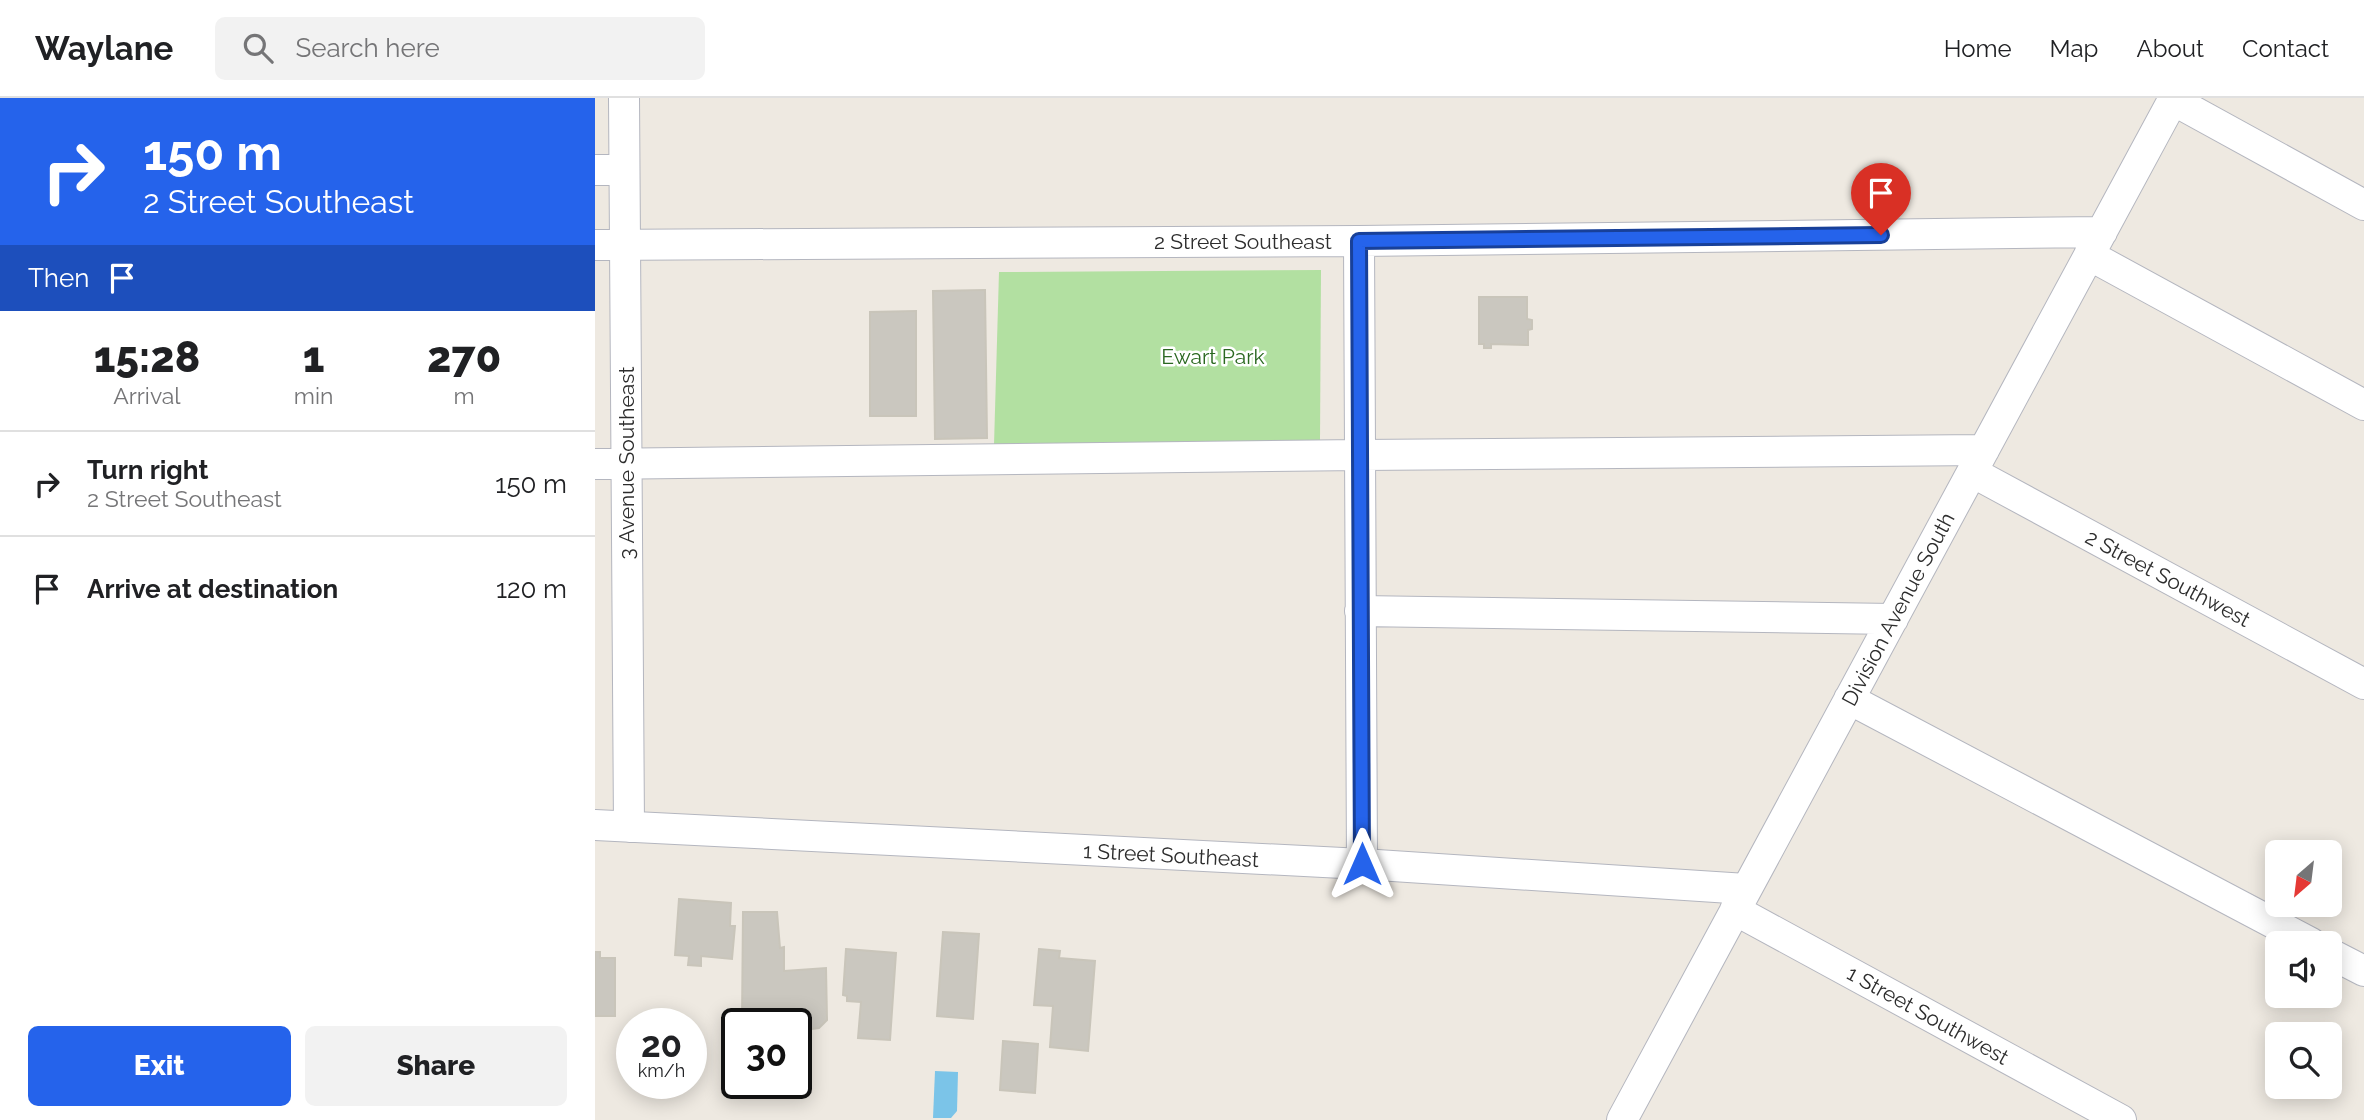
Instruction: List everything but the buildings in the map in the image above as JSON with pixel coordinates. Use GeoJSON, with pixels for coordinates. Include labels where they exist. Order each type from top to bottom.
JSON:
{"type":"FeatureCollection","features":[{"type":"Feature","properties":{"kind":"street","name":"3 Avenue Southeast"},"geometry":{"type":"LineString","coordinates":[[624,98],[609,170],[625,245],[629,827]]}},
{"type":"Feature","properties":{"kind":"street"},"geometry":{"type":"LineString","coordinates":[[2174,99],[2364,205]]}},
{"type":"Feature","properties":{"kind":"street","name":"Division Avenue South"},"geometry":{"type":"LineString","coordinates":[[1622,1120],[2174,99]]}},
{"type":"Feature","properties":{"kind":"street"},"geometry":{"type":"LineString","coordinates":[[1359,241],[1362,864]]}},
{"type":"Feature","properties":{"kind":"street","name":"2 Street Southeast"},"geometry":{"type":"LineString","coordinates":[[595,245],[1359,241],[2095,244]]}},
{"type":"Feature","properties":{"kind":"street"},"geometry":{"type":"LineString","coordinates":[[2095,244],[2364,405]]}},
{"type":"Feature","properties":{"kind":"street"},"geometry":{"type":"LineString","coordinates":[[595,464],[1360,455],[1978,461]]}},
{"type":"Feature","properties":{"kind":"street","name":"2 Street Southwest"},"geometry":{"type":"LineString","coordinates":[[1978,461],[2364,684]]}},
{"type":"Feature","properties":{"kind":"street"},"geometry":{"type":"LineString","coordinates":[[1360,611],[1893,619]]}},
{"type":"Feature","properties":{"kind":"street"},"geometry":{"type":"LineString","coordinates":[[1849,699],[2288,931]]}},
{"type":"Feature","properties":{"kind":"street","name":"1 Street Southeast"},"geometry":{"type":"LineString","coordinates":[[595,825],[1362,864],[1740,900]]}},
{"type":"Feature","properties":{"kind":"street","name":"1 Street Southwest"},"geometry":{"type":"LineString","coordinates":[[1740,900],[2121,1120]]}},
{"type":"Feature","properties":{"kind":"street"},"geometry":{"type":"LineString","coordinates":[[2342,960],[2364,971]]}},
{"type":"Feature","properties":{"kind":"green space","name":"Ewart Park"},"geometry":{"type":"Polygon","coordinates":[[[1321,270],[1320,440],[994,445],[999,272],[1321,270]]]}},
{"type":"Feature","properties":{"kind":"water"},"geometry":{"type":"Polygon","coordinates":[[[935,1071],[958,1072],[957,1111],[951,1118],[933,1118],[935,1071]]]}},
{"type":"Feature","properties":{"kind":"route"},"geometry":{"type":"LineString","coordinates":[[1362,864],[1359,241],[1881,235]]}}]}
